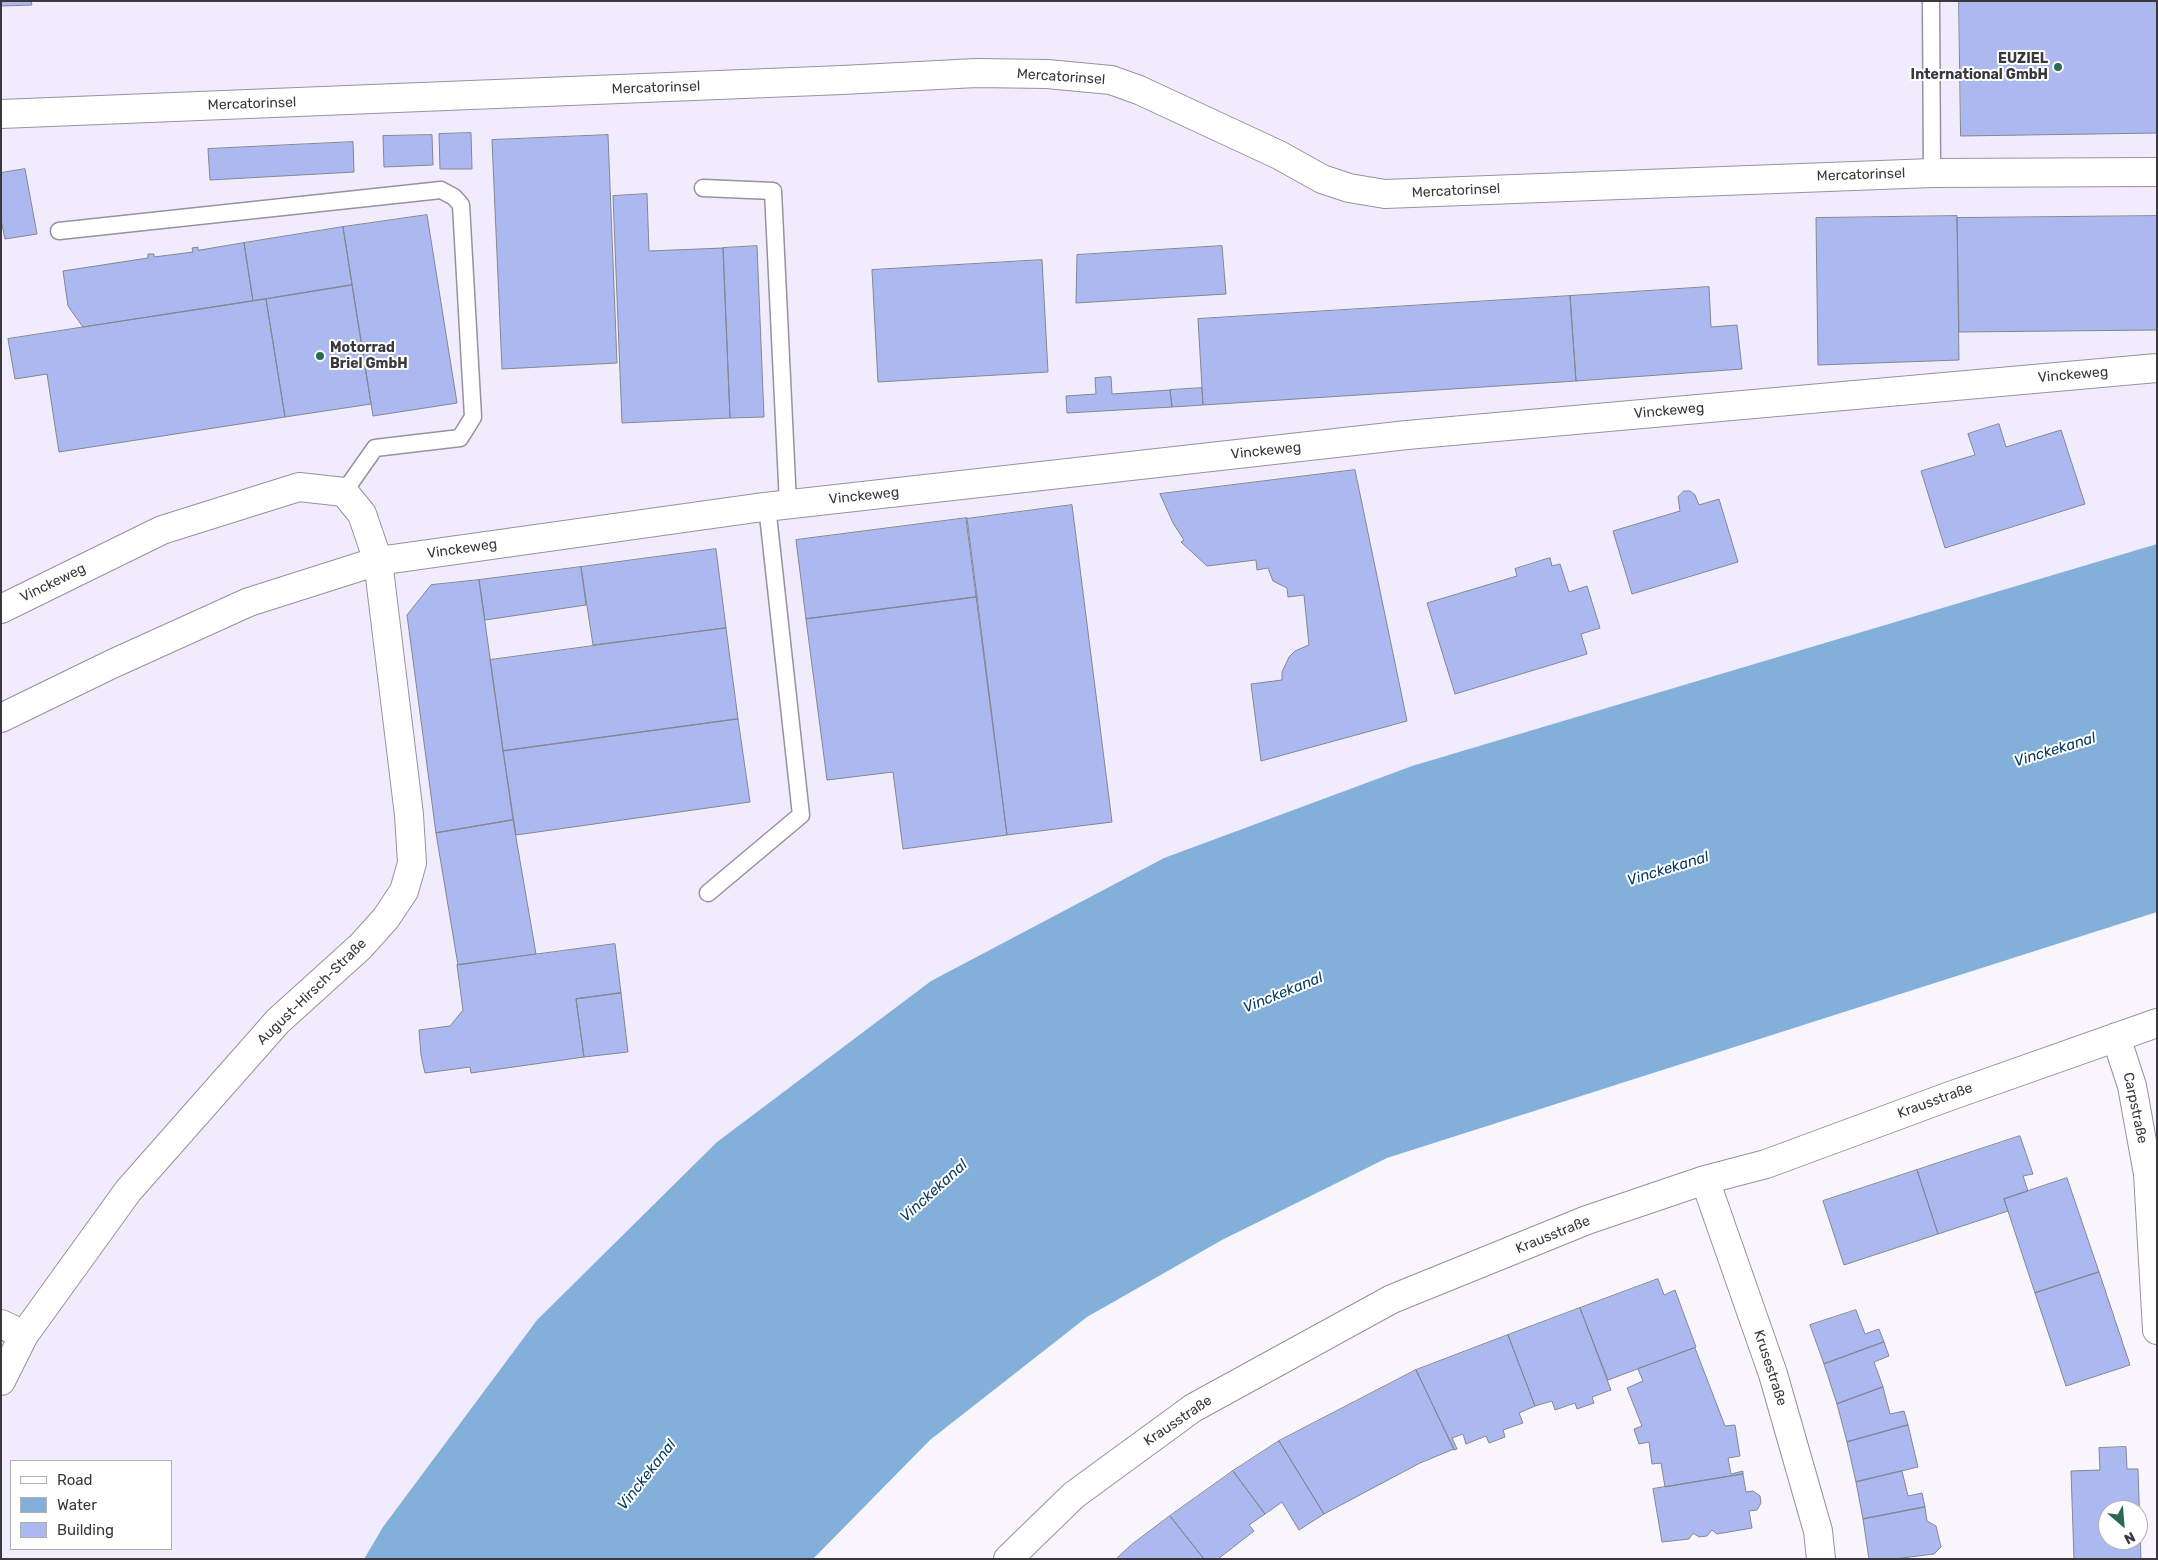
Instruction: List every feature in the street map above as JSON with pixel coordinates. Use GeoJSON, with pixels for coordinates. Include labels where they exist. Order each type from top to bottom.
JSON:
{"type":"FeatureCollection","features":[{"type":"Feature","properties":{"kind":"street","name":"Mercatorinsel"},"geometry":{"type":"LineString","coordinates":[[1,114],[832,81],[976,73],[1047,74],[1111,80],[1139,90],[1279,155],[1322,179],[1349,188],[1385,194],[1932,173],[2157,172]]}},
{"type":"Feature","properties":{"kind":"street","name":"Vinckeweg"},"geometry":{"type":"LineString","coordinates":[[1,718],[112,664],[248,602],[378,560],[777,505],[1407,435],[2157,368]]}},
{"type":"Feature","properties":{"kind":"street","name":"Vinckeweg"},"geometry":{"type":"LineString","coordinates":[[1,609],[162,530],[299,487],[344,492]]}},
{"type":"Feature","properties":{"kind":"street"},"geometry":{"type":"LineString","coordinates":[[344,492],[362,514],[378,560]]}},
{"type":"Feature","properties":{"kind":"street","name":"August-Hirsch-Straße"},"geometry":{"type":"LineString","coordinates":[[1,1381],[13,1330],[128,1191],[278,1021],[361,946],[386,918],[404,891],[412,863],[409,815],[378,560]]}},
{"type":"Feature","properties":{"kind":"street","name":"Krausstraße"},"geometry":{"type":"LineString","coordinates":[[1008,1559],[1074,1495],[1193,1408],[1392,1299],[1588,1220],[1705,1180],[1766,1164],[2116,1036],[2157,1023]]}},
{"type":"Feature","properties":{"kind":"street","name":"Carpstraße"},"geometry":{"type":"LineString","coordinates":[[2116,1036],[2132,1086],[2148,1174],[2157,1330]]}},
{"type":"Feature","properties":{"kind":"street","name":"Krusestraße"},"geometry":{"type":"LineString","coordinates":[[1705,1180],[1773,1374],[1818,1531],[1822,1559]]}},
{"type":"Feature","properties":{"kind":"lane"},"geometry":{"type":"LineString","coordinates":[[1931,1],[1932,173]]}},
{"type":"Feature","properties":{"kind":"lane"},"geometry":{"type":"LineString","coordinates":[[703,188],[773,191],[777,505],[801,815],[708,893]]}},
{"type":"Feature","properties":{"kind":"lane"},"geometry":{"type":"LineString","coordinates":[[60,230],[441,190],[454,197],[461,205],[473,417],[460,438],[375,448],[344,492]]}},
{"type":"Feature","properties":{"kind":"shaded area"},"geometry":{"type":"Polygon","coordinates":[[[1,1],[2157,1],[2157,544],[1412,766],[1164,858],[931,981],[717,1142],[537,1320],[383,1527],[364,1559],[1,1559],[1,1]]]}},
{"type":"Feature","properties":{"kind":"water","name":"Vinckekanal"},"geometry":{"type":"Polygon","coordinates":[[[2157,544],[2157,912],[1387,1158],[1222,1240],[1087,1317],[930,1440],[813,1559],[364,1559],[383,1527],[537,1320],[717,1142],[931,981],[1164,858],[1412,766],[2157,544]]]}},
{"type":"Feature","properties":{"kind":"building"},"geometry":{"type":"Polygon","coordinates":[[[1,1],[31,1],[32,5],[1,6],[1,1]]]}},
{"type":"Feature","properties":{"kind":"building","name":"EUZIEL International GmbH"},"geometry":{"type":"Polygon","coordinates":[[[1959,1],[2157,1],[2157,133],[1961,136],[1959,1]]]}},
{"type":"Feature","properties":{"kind":"building"},"geometry":{"type":"Polygon","coordinates":[[[471,133],[472,169],[440,169],[439,134],[471,133]]]}},
{"type":"Feature","properties":{"kind":"building"},"geometry":{"type":"Polygon","coordinates":[[[432,135],[433,165],[384,167],[383,136],[432,135]]]}},
{"type":"Feature","properties":{"kind":"building"},"geometry":{"type":"Polygon","coordinates":[[[608,135],[617,363],[502,369],[492,140],[608,135]]]}},
{"type":"Feature","properties":{"kind":"building"},"geometry":{"type":"Polygon","coordinates":[[[353,142],[354,172],[210,180],[208,149],[353,142]]]}},
{"type":"Feature","properties":{"kind":"building"},"geometry":{"type":"Polygon","coordinates":[[[25,169],[37,234],[5,239],[1,220],[1,173],[25,169]]]}},
{"type":"Feature","properties":{"kind":"building"},"geometry":{"type":"Polygon","coordinates":[[[647,194],[649,251],[723,248],[730,418],[622,423],[613,196],[647,194]]]}},
{"type":"Feature","properties":{"kind":"building"},"geometry":{"type":"Polygon","coordinates":[[[427,215],[457,403],[373,416],[343,227],[427,215]]]}},
{"type":"Feature","properties":{"kind":"building"},"geometry":{"type":"Polygon","coordinates":[[[1957,216],[1959,360],[1818,365],[1816,218],[1957,216]]]}},
{"type":"Feature","properties":{"kind":"building"},"geometry":{"type":"Polygon","coordinates":[[[2157,216],[2157,330],[1959,332],[1957,218],[2157,216]]]}},
{"type":"Feature","properties":{"kind":"building"},"geometry":{"type":"Polygon","coordinates":[[[343,227],[352,285],[253,301],[244,243],[343,227]]]}},
{"type":"Feature","properties":{"kind":"building"},"geometry":{"type":"Polygon","coordinates":[[[244,243],[253,301],[83,327],[68,306],[63,271],[148,258],[148,254],[154,254],[154,257],[193,252],[192,248],[198,247],[198,250],[244,243]]]}},
{"type":"Feature","properties":{"kind":"building"},"geometry":{"type":"Polygon","coordinates":[[[757,246],[764,417],[730,418],[723,248],[757,246]]]}},
{"type":"Feature","properties":{"kind":"building"},"geometry":{"type":"Polygon","coordinates":[[[1222,246],[1226,294],[1076,303],[1077,255],[1222,246]]]}},
{"type":"Feature","properties":{"kind":"building"},"geometry":{"type":"Polygon","coordinates":[[[1042,260],[1048,372],[878,382],[872,270],[1042,260]]]}},
{"type":"Feature","properties":{"kind":"building"},"geometry":{"type":"Polygon","coordinates":[[[352,285],[371,404],[285,417],[266,299],[352,285]]]}},
{"type":"Feature","properties":{"kind":"building"},"geometry":{"type":"Polygon","coordinates":[[[1709,287],[1711,327],[1737,325],[1742,369],[1576,381],[1570,296],[1709,287]]]}},
{"type":"Feature","properties":{"kind":"building"},"geometry":{"type":"Polygon","coordinates":[[[1570,296],[1576,381],[1203,405],[1198,319],[1570,296]]]}},
{"type":"Feature","properties":{"kind":"building"},"geometry":{"type":"Polygon","coordinates":[[[266,299],[285,417],[59,452],[47,374],[15,379],[8,339],[266,299]]]}},
{"type":"Feature","properties":{"kind":"building"},"geometry":{"type":"Polygon","coordinates":[[[1111,377],[1112,394],[1170,390],[1172,407],[1067,413],[1066,396],[1096,394],[1095,378],[1111,377]]]}},
{"type":"Feature","properties":{"kind":"building"},"geometry":{"type":"Polygon","coordinates":[[[1202,388],[1203,405],[1172,407],[1170,390],[1202,388]]]}},
{"type":"Feature","properties":{"kind":"building"},"geometry":{"type":"Polygon","coordinates":[[[1999,424],[2006,447],[2061,430],[2085,504],[1945,548],[1921,471],[1975,455],[1968,434],[1999,424]]]}},
{"type":"Feature","properties":{"kind":"building"},"geometry":{"type":"Polygon","coordinates":[[[1355,470],[1407,721],[1261,761],[1251,684],[1282,680],[1282,672],[1289,657],[1295,651],[1309,645],[1304,595],[1288,597],[1287,588],[1273,581],[1268,568],[1257,570],[1256,560],[1207,566],[1181,542],[1184,540],[1173,523],[1160,494],[1355,470]]]}},
{"type":"Feature","properties":{"kind":"building"},"geometry":{"type":"Polygon","coordinates":[[[1684,491],[1690,491],[1695,495],[1699,505],[1719,499],[1738,562],[1632,594],[1613,531],[1680,511],[1678,497],[1684,491]]]}},
{"type":"Feature","properties":{"kind":"building"},"geometry":{"type":"Polygon","coordinates":[[[1072,505],[1112,822],[1007,835],[966,519],[1072,505]]]}},
{"type":"Feature","properties":{"kind":"building"},"geometry":{"type":"Polygon","coordinates":[[[967,518],[977,597],[806,619],[796,540],[967,518]]]}},
{"type":"Feature","properties":{"kind":"building"},"geometry":{"type":"Polygon","coordinates":[[[716,549],[726,628],[593,645],[581,567],[716,549]]]}},
{"type":"Feature","properties":{"kind":"building"},"geometry":{"type":"Polygon","coordinates":[[[1550,558],[1552,566],[1560,564],[1569,592],[1587,586],[1600,628],[1581,634],[1587,654],[1455,694],[1427,603],[1517,576],[1515,569],[1550,558]]]}},
{"type":"Feature","properties":{"kind":"building"},"geometry":{"type":"Polygon","coordinates":[[[581,567],[586,605],[485,620],[479,580],[581,567]]]}},
{"type":"Feature","properties":{"kind":"building"},"geometry":{"type":"Polygon","coordinates":[[[479,580],[513,820],[436,833],[407,615],[431,585],[479,580]]]}},
{"type":"Feature","properties":{"kind":"building"},"geometry":{"type":"Polygon","coordinates":[[[977,597],[1007,835],[903,849],[893,772],[827,780],[806,619],[977,597]]]}},
{"type":"Feature","properties":{"kind":"building"},"geometry":{"type":"Polygon","coordinates":[[[726,628],[738,719],[503,751],[490,660],[726,628]]]}},
{"type":"Feature","properties":{"kind":"building"},"geometry":{"type":"Polygon","coordinates":[[[738,719],[750,802],[516,835],[503,751],[738,719]]]}},
{"type":"Feature","properties":{"kind":"building"},"geometry":{"type":"Polygon","coordinates":[[[513,820],[536,954],[458,965],[436,833],[513,820]]]}},
{"type":"Feature","properties":{"kind":"building"},"geometry":{"type":"Polygon","coordinates":[[[615,944],[621,993],[576,999],[584,1057],[471,1073],[470,1067],[425,1073],[419,1030],[450,1026],[463,1010],[457,965],[615,944]]]}},
{"type":"Feature","properties":{"kind":"building"},"geometry":{"type":"Polygon","coordinates":[[[621,993],[628,1052],[584,1057],[576,999],[621,993]]]}},
{"type":"Feature","properties":{"kind":"building"},"geometry":{"type":"Polygon","coordinates":[[[2020,1136],[2033,1174],[2023,1176],[2028,1191],[2004,1199],[2008,1211],[1938,1234],[1917,1170],[2020,1136]]]}},
{"type":"Feature","properties":{"kind":"building"},"geometry":{"type":"Polygon","coordinates":[[[1917,1170],[1938,1234],[1844,1265],[1823,1201],[1917,1170]]]}},
{"type":"Feature","properties":{"kind":"building"},"geometry":{"type":"Polygon","coordinates":[[[2067,1178],[2099,1272],[2035,1293],[2004,1199],[2067,1178]]]}},
{"type":"Feature","properties":{"kind":"building"},"geometry":{"type":"Polygon","coordinates":[[[2099,1272],[2130,1365],[2066,1386],[2035,1293],[2099,1272]]]}},
{"type":"Feature","properties":{"kind":"building"},"geometry":{"type":"Polygon","coordinates":[[[1658,1279],[1664,1295],[1675,1290],[1696,1347],[1608,1380],[1580,1308],[1658,1279]]]}},
{"type":"Feature","properties":{"kind":"building"},"geometry":{"type":"Polygon","coordinates":[[[1580,1308],[1611,1390],[1592,1397],[1594,1403],[1577,1409],[1575,1403],[1555,1410],[1552,1401],[1535,1406],[1508,1335],[1580,1308]]]}},
{"type":"Feature","properties":{"kind":"building"},"geometry":{"type":"Polygon","coordinates":[[[1856,1310],[1865,1334],[1879,1329],[1884,1342],[1824,1364],[1810,1325],[1856,1310]]]}},
{"type":"Feature","properties":{"kind":"building"},"geometry":{"type":"Polygon","coordinates":[[[1508,1335],[1535,1406],[1519,1413],[1523,1423],[1503,1430],[1505,1437],[1489,1443],[1486,1436],[1466,1444],[1463,1434],[1452,1438],[1457,1449],[1454,1450],[1416,1370],[1508,1335]]]}},
{"type":"Feature","properties":{"kind":"building"},"geometry":{"type":"Polygon","coordinates":[[[1884,1342],[1889,1356],[1874,1362],[1883,1387],[1837,1404],[1824,1364],[1884,1342]]]}},
{"type":"Feature","properties":{"kind":"building"},"geometry":{"type":"Polygon","coordinates":[[[1695,1348],[1725,1426],[1735,1425],[1740,1456],[1728,1458],[1731,1474],[1743,1471],[1743,1474],[1665,1487],[1661,1463],[1652,1464],[1649,1442],[1639,1444],[1634,1429],[1642,1426],[1627,1388],[1643,1381],[1638,1369],[1695,1348]]]}},
{"type":"Feature","properties":{"kind":"building"},"geometry":{"type":"Polygon","coordinates":[[[1416,1370],[1454,1449],[1420,1463],[1324,1514],[1279,1441],[1416,1370]]]}},
{"type":"Feature","properties":{"kind":"building"},"geometry":{"type":"Polygon","coordinates":[[[1883,1387],[1890,1414],[1904,1411],[1908,1425],[1847,1442],[1837,1404],[1883,1387]]]}},
{"type":"Feature","properties":{"kind":"building"},"geometry":{"type":"Polygon","coordinates":[[[1908,1425],[1918,1467],[1856,1482],[1847,1442],[1908,1425]]]}},
{"type":"Feature","properties":{"kind":"building"},"geometry":{"type":"Polygon","coordinates":[[[1279,1441],[1324,1514],[1299,1530],[1282,1502],[1265,1514],[1233,1471],[1279,1441]]]}},
{"type":"Feature","properties":{"kind":"building"},"geometry":{"type":"Polygon","coordinates":[[[2126,1447],[2127,1469],[2138,1469],[2139,1500],[2098,1500],[2098,1550],[2141,1550],[2141,1559],[2074,1559],[2071,1471],[2100,1470],[2099,1448],[2126,1447]]]}},
{"type":"Feature","properties":{"kind":"building"},"geometry":{"type":"Polygon","coordinates":[[[1233,1471],[1265,1514],[1249,1525],[1254,1531],[1218,1559],[1204,1559],[1170,1516],[1233,1471]]]}},
{"type":"Feature","properties":{"kind":"building"},"geometry":{"type":"Polygon","coordinates":[[[1902,1471],[1908,1496],[1922,1493],[1925,1507],[1863,1519],[1856,1482],[1902,1471]]]}},
{"type":"Feature","properties":{"kind":"building"},"geometry":{"type":"Polygon","coordinates":[[[1743,1474],[1746,1492],[1753,1491],[1760,1496],[1761,1503],[1757,1510],[1749,1511],[1752,1528],[1717,1534],[1712,1530],[1707,1536],[1699,1537],[1693,1533],[1689,1539],[1662,1542],[1653,1489],[1743,1474]]]}},
{"type":"Feature","properties":{"kind":"building"},"geometry":{"type":"Polygon","coordinates":[[[1925,1507],[1927,1521],[1936,1526],[1941,1547],[1934,1554],[1894,1559],[1869,1559],[1863,1519],[1925,1507]]]}},
{"type":"Feature","properties":{"kind":"building"},"geometry":{"type":"Polygon","coordinates":[[[1170,1516],[1204,1559],[1116,1559],[1131,1545],[1170,1516]]]}},
{"type":"Feature","properties":{"kind":"place","name":"EUZIEL International GmbH"},"geometry":{"type":"Point","coordinates":[2058,67]}},
{"type":"Feature","properties":{"kind":"place","name":"Motorrad Briel GmbH"},"geometry":{"type":"Point","coordinates":[320,356]}}]}
